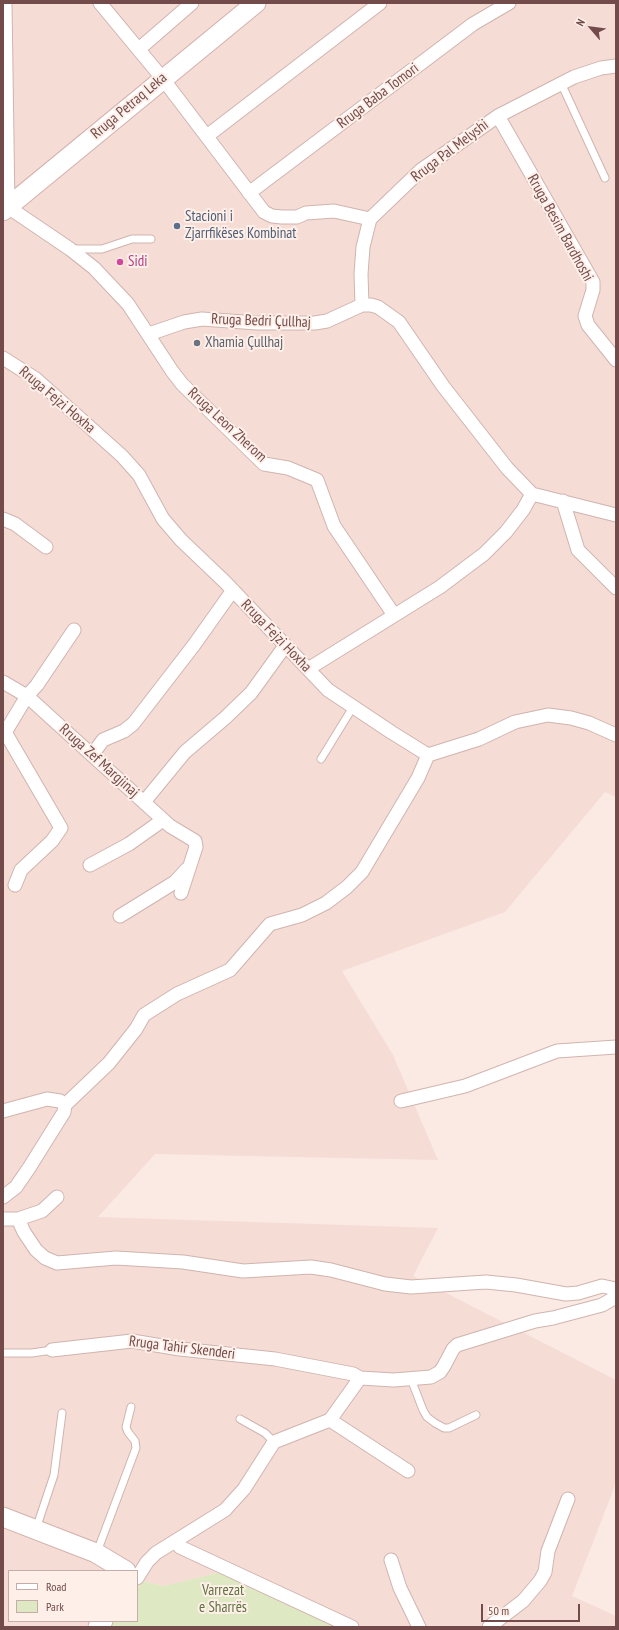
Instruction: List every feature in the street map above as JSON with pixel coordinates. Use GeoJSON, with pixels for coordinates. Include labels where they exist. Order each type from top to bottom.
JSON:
{"type":"FeatureCollection","features":[{"type":"Feature","properties":{"kind":"street"},"geometry":{"type":"LineString","coordinates":[[5,3],[6,209],[70,249],[94,268],[112,286],[149,334]]}},
{"type":"Feature","properties":{"kind":"street"},"geometry":{"type":"LineString","coordinates":[[100,3],[163,79],[264,212],[272,216],[297,216],[306,213],[334,211],[370,219],[363,247],[361,274],[362,305],[378,307],[399,322],[443,386],[507,468],[532,494],[616,515]]}},
{"type":"Feature","properties":{"kind":"street"},"geometry":{"type":"LineString","coordinates":[[139,49],[192,3]]}},
{"type":"Feature","properties":{"kind":"street","name":"Rruga Petraq Leka"},"geometry":{"type":"LineString","coordinates":[[6,209],[256,3]]}},
{"type":"Feature","properties":{"kind":"street"},"geometry":{"type":"LineString","coordinates":[[207,136],[380,3]]}},
{"type":"Feature","properties":{"kind":"street","name":"Rruga Baba Tomori"},"geometry":{"type":"LineString","coordinates":[[249,193],[473,24],[509,3]]}},
{"type":"Feature","properties":{"kind":"street","name":"Rruga Pal Melyshi"},"geometry":{"type":"LineString","coordinates":[[370,219],[421,170],[498,116],[561,83],[600,68],[616,66]]}},
{"type":"Feature","properties":{"kind":"street","name":"Rruga Besim Bardhoshi"},"geometry":{"type":"LineString","coordinates":[[498,116],[593,282],[593,290],[585,316],[588,325],[616,360]]}},
{"type":"Feature","properties":{"kind":"street","name":"Rruga Bedri Çullhaj"},"geometry":{"type":"LineString","coordinates":[[149,334],[184,322],[202,319],[257,323],[315,324],[327,321],[362,305]]}},
{"type":"Feature","properties":{"kind":"street","name":"Rruga Leon Zherom"},"geometry":{"type":"LineString","coordinates":[[149,334],[182,384],[264,464],[288,468],[317,480],[334,526],[394,615]]}},
{"type":"Feature","properties":{"kind":"street","name":"Rruga Fejzi Hoxha"},"geometry":{"type":"LineString","coordinates":[[3,358],[36,379],[122,456],[139,475],[163,519],[181,540],[233,590],[328,690],[428,755]]}},
{"type":"Feature","properties":{"kind":"street"},"geometry":{"type":"LineString","coordinates":[[308,669],[440,588],[484,554],[506,532],[523,510],[532,494]]}},
{"type":"Feature","properties":{"kind":"street"},"geometry":{"type":"LineString","coordinates":[[563,501],[578,550],[616,588]]}},
{"type":"Feature","properties":{"kind":"street"},"geometry":{"type":"LineString","coordinates":[[3,519],[15,524],[46,547]]}},
{"type":"Feature","properties":{"kind":"street"},"geometry":{"type":"LineString","coordinates":[[92,755],[103,740],[124,731],[133,724],[194,645],[233,590]]}},
{"type":"Feature","properties":{"kind":"street"},"geometry":{"type":"LineString","coordinates":[[15,885],[20,870],[52,842],[61,828],[4,734],[27,696],[38,685],[74,630]]}},
{"type":"Feature","properties":{"kind":"street"},"geometry":{"type":"LineString","coordinates":[[144,802],[185,752],[225,718],[251,693],[286,646]]}},
{"type":"Feature","properties":{"kind":"street","name":"Rruga Zef Margjinaj"},"geometry":{"type":"LineString","coordinates":[[3,682],[27,696],[163,820],[195,841],[196,847],[191,864]]}},
{"type":"Feature","properties":{"kind":"street"},"geometry":{"type":"LineString","coordinates":[[3,1197],[16,1187],[29,1168],[64,1112],[65,1105],[109,1063],[136,1029],[144,1015],[177,994],[230,970],[270,924],[308,912],[326,903],[347,887],[362,872],[418,778],[428,755],[466,744],[499,731],[515,722],[548,715],[571,718],[589,723],[616,735]]}},
{"type":"Feature","properties":{"kind":"street"},"geometry":{"type":"LineString","coordinates":[[90,865],[129,844],[163,820]]}},
{"type":"Feature","properties":{"kind":"street"},"geometry":{"type":"LineString","coordinates":[[180,893],[191,864]]}},
{"type":"Feature","properties":{"kind":"street"},"geometry":{"type":"LineString","coordinates":[[120,916],[175,882],[191,864]]}},
{"type":"Feature","properties":{"kind":"street"},"geometry":{"type":"LineString","coordinates":[[401,1101],[465,1086],[557,1051],[616,1047]]}},
{"type":"Feature","properties":{"kind":"street"},"geometry":{"type":"LineString","coordinates":[[3,1111],[47,1099],[60,1101],[65,1105]]}},
{"type":"Feature","properties":{"kind":"street"},"geometry":{"type":"LineString","coordinates":[[3,1219],[18,1219],[42,1211],[57,1197]]}},
{"type":"Feature","properties":{"kind":"street"},"geometry":{"type":"LineString","coordinates":[[18,1219],[24,1232],[36,1250],[45,1258],[57,1263],[116,1258],[183,1262],[243,1271],[311,1267],[331,1270],[385,1284],[411,1287],[486,1282],[516,1285],[566,1294],[578,1293],[602,1286],[616,1289]]}},
{"type":"Feature","properties":{"kind":"street","name":"Rruga Tahir Skenderi"},"geometry":{"type":"LineString","coordinates":[[52,1350],[118,1341],[132,1341],[180,1349],[275,1359],[353,1374],[360,1378],[411,1379],[431,1377],[440,1372],[453,1349],[457,1345],[535,1321],[554,1318],[602,1305],[616,1297]]}},
{"type":"Feature","properties":{"kind":"street"},"geometry":{"type":"LineString","coordinates":[[138,1576],[147,1562],[156,1552],[225,1510],[244,1489],[274,1442],[330,1420],[360,1378]]}},
{"type":"Feature","properties":{"kind":"street"},"geometry":{"type":"LineString","coordinates":[[330,1420],[408,1471]]}},
{"type":"Feature","properties":{"kind":"street"},"geometry":{"type":"LineString","coordinates":[[489,1627],[523,1602],[540,1581],[545,1572],[548,1551],[568,1499]]}},
{"type":"Feature","properties":{"kind":"street"},"geometry":{"type":"LineString","coordinates":[[3,1517],[96,1553],[124,1570]]}},
{"type":"Feature","properties":{"kind":"street"},"geometry":{"type":"LineString","coordinates":[[175,1541],[180,1547],[352,1627]]}},
{"type":"Feature","properties":{"kind":"street"},"geometry":{"type":"LineString","coordinates":[[391,1560],[400,1588],[419,1627]]}},
{"type":"Feature","properties":{"kind":"lane"},"geometry":{"type":"LineString","coordinates":[[561,83],[605,178]]}},
{"type":"Feature","properties":{"kind":"lane"},"geometry":{"type":"LineString","coordinates":[[70,249],[102,249],[132,239],[151,239]]}},
{"type":"Feature","properties":{"kind":"lane"},"geometry":{"type":"LineString","coordinates":[[321,759],[353,707]]}},
{"type":"Feature","properties":{"kind":"lane","name":"Rruga Tahir Skenderi"},"geometry":{"type":"LineString","coordinates":[[3,1353],[32,1353],[52,1350]]}},
{"type":"Feature","properties":{"kind":"lane"},"geometry":{"type":"LineString","coordinates":[[411,1379],[423,1410],[428,1418],[444,1428],[449,1428],[476,1415]]}},
{"type":"Feature","properties":{"kind":"lane"},"geometry":{"type":"LineString","coordinates":[[96,1553],[136,1448],[135,1442],[126,1427],[131,1407]]}},
{"type":"Feature","properties":{"kind":"lane"},"geometry":{"type":"LineString","coordinates":[[36,1530],[54,1475],[62,1413]]}},
{"type":"Feature","properties":{"kind":"lane"},"geometry":{"type":"LineString","coordinates":[[240,1419],[265,1433],[274,1442]]}},
{"type":"Feature","properties":{"kind":"shaded area"},"geometry":{"type":"Polygon","coordinates":[[[3,3],[616,3],[616,797],[605,792],[505,912],[342,971],[393,1055],[438,1160],[155,1154],[98,1217],[438,1228],[413,1276],[616,1380],[616,1477],[613,1491],[572,1596],[616,1616],[616,1627],[337,1627],[225,1571],[164,1586],[143,1581],[138,1585],[138,1570],[8,1570],[8,1622],[102,1622],[97,1627],[3,1627],[3,3]]]}},
{"type":"Feature","properties":{"kind":"green space","name":"Varrezat e Sharrës"},"geometry":{"type":"Polygon","coordinates":[[[225,1571],[340,1627],[107,1627],[111,1622],[138,1622],[138,1587],[142,1581],[164,1586],[225,1571]]]}},
{"type":"Feature","properties":{"kind":"place","name":"Stacioni i Zjarrfikëses Kombinat"},"geometry":{"type":"Point","coordinates":[177,226]}},
{"type":"Feature","properties":{"kind":"place","name":"Sidi"},"geometry":{"type":"Point","coordinates":[120,262]}},
{"type":"Feature","properties":{"kind":"place","name":"Xhamia Çullhaj"},"geometry":{"type":"Point","coordinates":[197,343]}}]}
